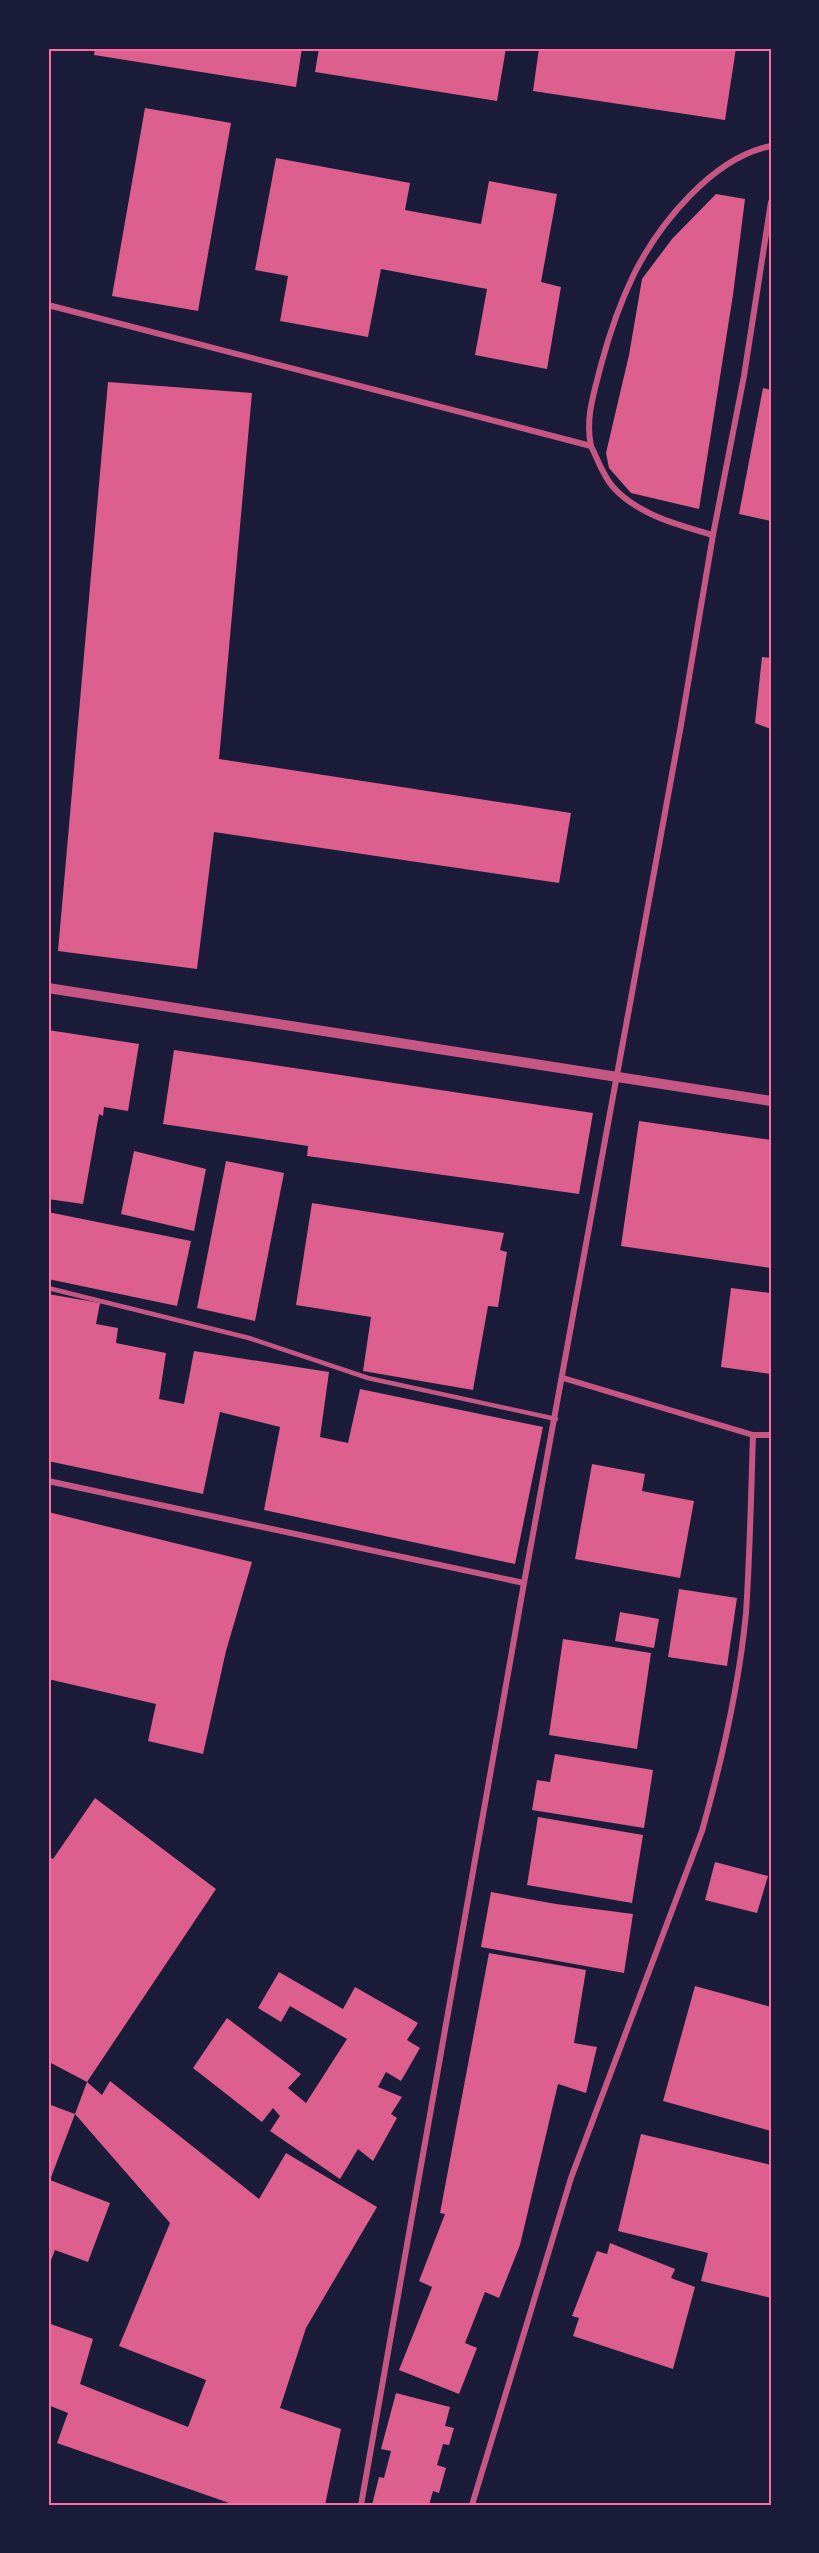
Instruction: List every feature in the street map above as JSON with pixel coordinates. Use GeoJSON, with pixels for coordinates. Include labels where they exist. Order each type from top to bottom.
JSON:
{"type":"FeatureCollection","features":[{"type":"Feature","properties":{"kind":"street"},"geometry":{"type":"LineString","coordinates":[[712,535],[663,519],[637,505],[613,486],[591,446],[588,418],[605,352],[626,292],[644,256],[695,190],[735,160],[759,148],[771,146]]}},
{"type":"Feature","properties":{"kind":"street"},"geometry":{"type":"LineString","coordinates":[[361,2505],[679,736],[712,535],[744,376],[771,202]]}},
{"type":"Feature","properties":{"kind":"street"},"geometry":{"type":"LineString","coordinates":[[48,305],[591,446]]}},
{"type":"Feature","properties":{"kind":"street"},"geometry":{"type":"LineString","coordinates":[[48,988],[771,1101]]}},
{"type":"Feature","properties":{"kind":"street"},"geometry":{"type":"LineString","coordinates":[[564,1378],[753,1435],[771,1435]]}},
{"type":"Feature","properties":{"kind":"street"},"geometry":{"type":"LineString","coordinates":[[472,2505],[571,2178],[702,1832],[717,1778],[736,1685],[746,1613],[753,1435]]}},
{"type":"Feature","properties":{"kind":"street"},"geometry":{"type":"LineString","coordinates":[[48,1481],[525,1583]]}},
{"type":"Feature","properties":{"kind":"lane"},"geometry":{"type":"LineString","coordinates":[[48,1288],[249,1338],[368,1378],[556,1419]]}},
{"type":"Feature","properties":{"kind":"building"},"geometry":{"type":"Polygon","coordinates":[[[95,48],[302,48],[296,87],[94,55],[95,48]]]}},
{"type":"Feature","properties":{"kind":"building"},"geometry":{"type":"Polygon","coordinates":[[[319,48],[506,48],[497,101],[315,72],[319,48]]]}},
{"type":"Feature","properties":{"kind":"building"},"geometry":{"type":"Polygon","coordinates":[[[539,48],[736,48],[725,120],[533,91],[539,48]]]}},
{"type":"Feature","properties":{"kind":"building"},"geometry":{"type":"Polygon","coordinates":[[[145,108],[231,123],[198,311],[112,296],[145,108]]]}},
{"type":"Feature","properties":{"kind":"building"},"geometry":{"type":"Polygon","coordinates":[[[276,158],[410,183],[405,210],[481,224],[489,181],[557,194],[541,282],[561,287],[547,369],[475,355],[487,289],[381,269],[368,337],[280,321],[288,276],[255,270],[276,158]]]}},
{"type":"Feature","properties":{"kind":"building"},"geometry":{"type":"Polygon","coordinates":[[[716,194],[745,199],[733,295],[699,509],[631,493],[609,468],[606,453],[629,355],[642,279],[672,239],[716,194]]]}},
{"type":"Feature","properties":{"kind":"building"},"geometry":{"type":"Polygon","coordinates":[[[108,382],[252,393],[219,759],[571,813],[559,883],[214,832],[197,969],[58,951],[108,382]]]}},
{"type":"Feature","properties":{"kind":"building"},"geometry":{"type":"Polygon","coordinates":[[[763,388],[771,390],[771,521],[739,514],[763,388]]]}},
{"type":"Feature","properties":{"kind":"building"},"geometry":{"type":"Polygon","coordinates":[[[762,657],[771,658],[771,729],[755,723],[762,657]]]}},
{"type":"Feature","properties":{"kind":"building"},"geometry":{"type":"Polygon","coordinates":[[[48,1030],[139,1044],[128,1111],[104,1107],[103,1116],[99,1114],[83,1204],[48,1199],[48,1030]]]}},
{"type":"Feature","properties":{"kind":"building"},"geometry":{"type":"Polygon","coordinates":[[[174,1050],[593,1113],[579,1194],[307,1156],[308,1146],[163,1124],[174,1050]]]}},
{"type":"Feature","properties":{"kind":"building"},"geometry":{"type":"Polygon","coordinates":[[[639,1121],[771,1140],[771,1268],[621,1246],[639,1121]]]}},
{"type":"Feature","properties":{"kind":"building"},"geometry":{"type":"Polygon","coordinates":[[[134,1151],[206,1169],[194,1231],[121,1214],[134,1151]]]}},
{"type":"Feature","properties":{"kind":"building"},"geometry":{"type":"Polygon","coordinates":[[[226,1161],[284,1173],[255,1321],[197,1308],[226,1161]]]}},
{"type":"Feature","properties":{"kind":"building"},"geometry":{"type":"Polygon","coordinates":[[[312,1203],[504,1233],[500,1250],[507,1252],[498,1307],[488,1306],[473,1390],[363,1371],[371,1317],[296,1305],[312,1203]]]}},
{"type":"Feature","properties":{"kind":"building"},"geometry":{"type":"Polygon","coordinates":[[[48,1212],[191,1241],[177,1306],[48,1279],[48,1212]]]}},
{"type":"Feature","properties":{"kind":"building"},"geometry":{"type":"Polygon","coordinates":[[[731,1288],[771,1293],[771,1374],[721,1367],[731,1288]]]}},
{"type":"Feature","properties":{"kind":"building"},"geometry":{"type":"Polygon","coordinates":[[[48,1294],[100,1303],[96,1324],[118,1328],[116,1343],[166,1353],[159,1399],[184,1404],[194,1351],[329,1372],[320,1437],[348,1443],[360,1389],[543,1427],[515,1564],[264,1510],[280,1427],[220,1412],[203,1494],[48,1461],[48,1294]]]}},
{"type":"Feature","properties":{"kind":"building"},"geometry":{"type":"Polygon","coordinates":[[[592,1464],[645,1474],[642,1491],[694,1501],[680,1578],[575,1559],[592,1464]]]}},
{"type":"Feature","properties":{"kind":"building"},"geometry":{"type":"Polygon","coordinates":[[[48,1512],[252,1562],[226,1651],[203,1754],[148,1741],[156,1704],[48,1679],[48,1512]]]}},
{"type":"Feature","properties":{"kind":"building"},"geometry":{"type":"Polygon","coordinates":[[[679,1589],[737,1598],[727,1666],[668,1657],[679,1589]]]}},
{"type":"Feature","properties":{"kind":"building"},"geometry":{"type":"Polygon","coordinates":[[[620,1612],[659,1619],[654,1648],[615,1641],[620,1612]]]}},
{"type":"Feature","properties":{"kind":"building"},"geometry":{"type":"Polygon","coordinates":[[[563,1639],[651,1653],[637,1749],[549,1735],[563,1639]]]}},
{"type":"Feature","properties":{"kind":"building"},"geometry":{"type":"Polygon","coordinates":[[[555,1754],[653,1770],[644,1828],[532,1810],[537,1780],[550,1782],[555,1754]]]}},
{"type":"Feature","properties":{"kind":"building"},"geometry":{"type":"Polygon","coordinates":[[[95,1798],[216,1889],[87,2082],[51,2063],[48,2068],[48,1856],[53,1859],[95,1798]]]}},
{"type":"Feature","properties":{"kind":"building"},"geometry":{"type":"Polygon","coordinates":[[[538,1817],[643,1835],[632,1903],[527,1885],[538,1817]]]}},
{"type":"Feature","properties":{"kind":"building"},"geometry":{"type":"Polygon","coordinates":[[[715,1862],[768,1876],[757,1913],[705,1900],[715,1862]]]}},
{"type":"Feature","properties":{"kind":"building"},"geometry":{"type":"Polygon","coordinates":[[[491,1892],[556,1904],[633,1914],[624,1973],[481,1947],[491,1892]]]}},
{"type":"Feature","properties":{"kind":"building"},"geometry":{"type":"Polygon","coordinates":[[[489,1953],[586,1970],[574,2043],[597,2047],[586,2093],[558,2084],[520,2245],[499,2298],[485,2292],[465,2343],[477,2348],[459,2394],[399,2370],[432,2287],[419,2281],[445,2214],[440,2213],[489,1953]]]}},
{"type":"Feature","properties":{"kind":"building"},"geometry":{"type":"Polygon","coordinates":[[[279,1972],[343,2009],[355,1987],[418,2023],[407,2040],[420,2048],[401,2081],[386,2072],[378,2087],[402,2097],[391,2114],[397,2118],[373,2161],[358,2149],[340,2179],[270,2131],[280,2116],[273,2108],[262,2122],[193,2068],[227,2018],[301,2074],[288,2088],[306,2103],[347,2039],[290,2006],[281,2022],[258,2008],[279,1972]]]}},
{"type":"Feature","properties":{"kind":"building"},"geometry":{"type":"Polygon","coordinates":[[[695,1986],[771,2007],[771,2131],[663,2101],[695,1986]]]}},
{"type":"Feature","properties":{"kind":"building"},"geometry":{"type":"Polygon","coordinates":[[[110,2081],[259,2199],[286,2153],[377,2207],[306,2328],[280,2408],[341,2429],[325,2505],[235,2505],[57,2443],[68,2413],[48,2405],[48,2323],[93,2339],[80,2384],[188,2427],[206,2380],[119,2346],[170,2223],[75,2114],[87,2082],[102,2095],[110,2081]]]}},
{"type":"Feature","properties":{"kind":"building"},"geometry":{"type":"Polygon","coordinates":[[[48,2104],[75,2114],[50,2180],[110,2203],[88,2262],[55,2250],[48,2268],[48,2104]]]}},
{"type":"Feature","properties":{"kind":"building"},"geometry":{"type":"Polygon","coordinates":[[[641,2134],[771,2165],[771,2298],[701,2281],[708,2253],[618,2231],[641,2134]]]}},
{"type":"Feature","properties":{"kind":"building"},"geometry":{"type":"Polygon","coordinates":[[[610,2243],[675,2269],[671,2278],[695,2287],[673,2369],[573,2336],[579,2318],[572,2316],[597,2251],[607,2254],[610,2243]]]}},
{"type":"Feature","properties":{"kind":"building"},"geometry":{"type":"Polygon","coordinates":[[[396,2393],[450,2407],[445,2426],[454,2428],[449,2445],[443,2444],[437,2465],[446,2468],[439,2493],[433,2491],[429,2505],[372,2505],[379,2477],[384,2478],[391,2451],[381,2449],[396,2393]]]}}]}
